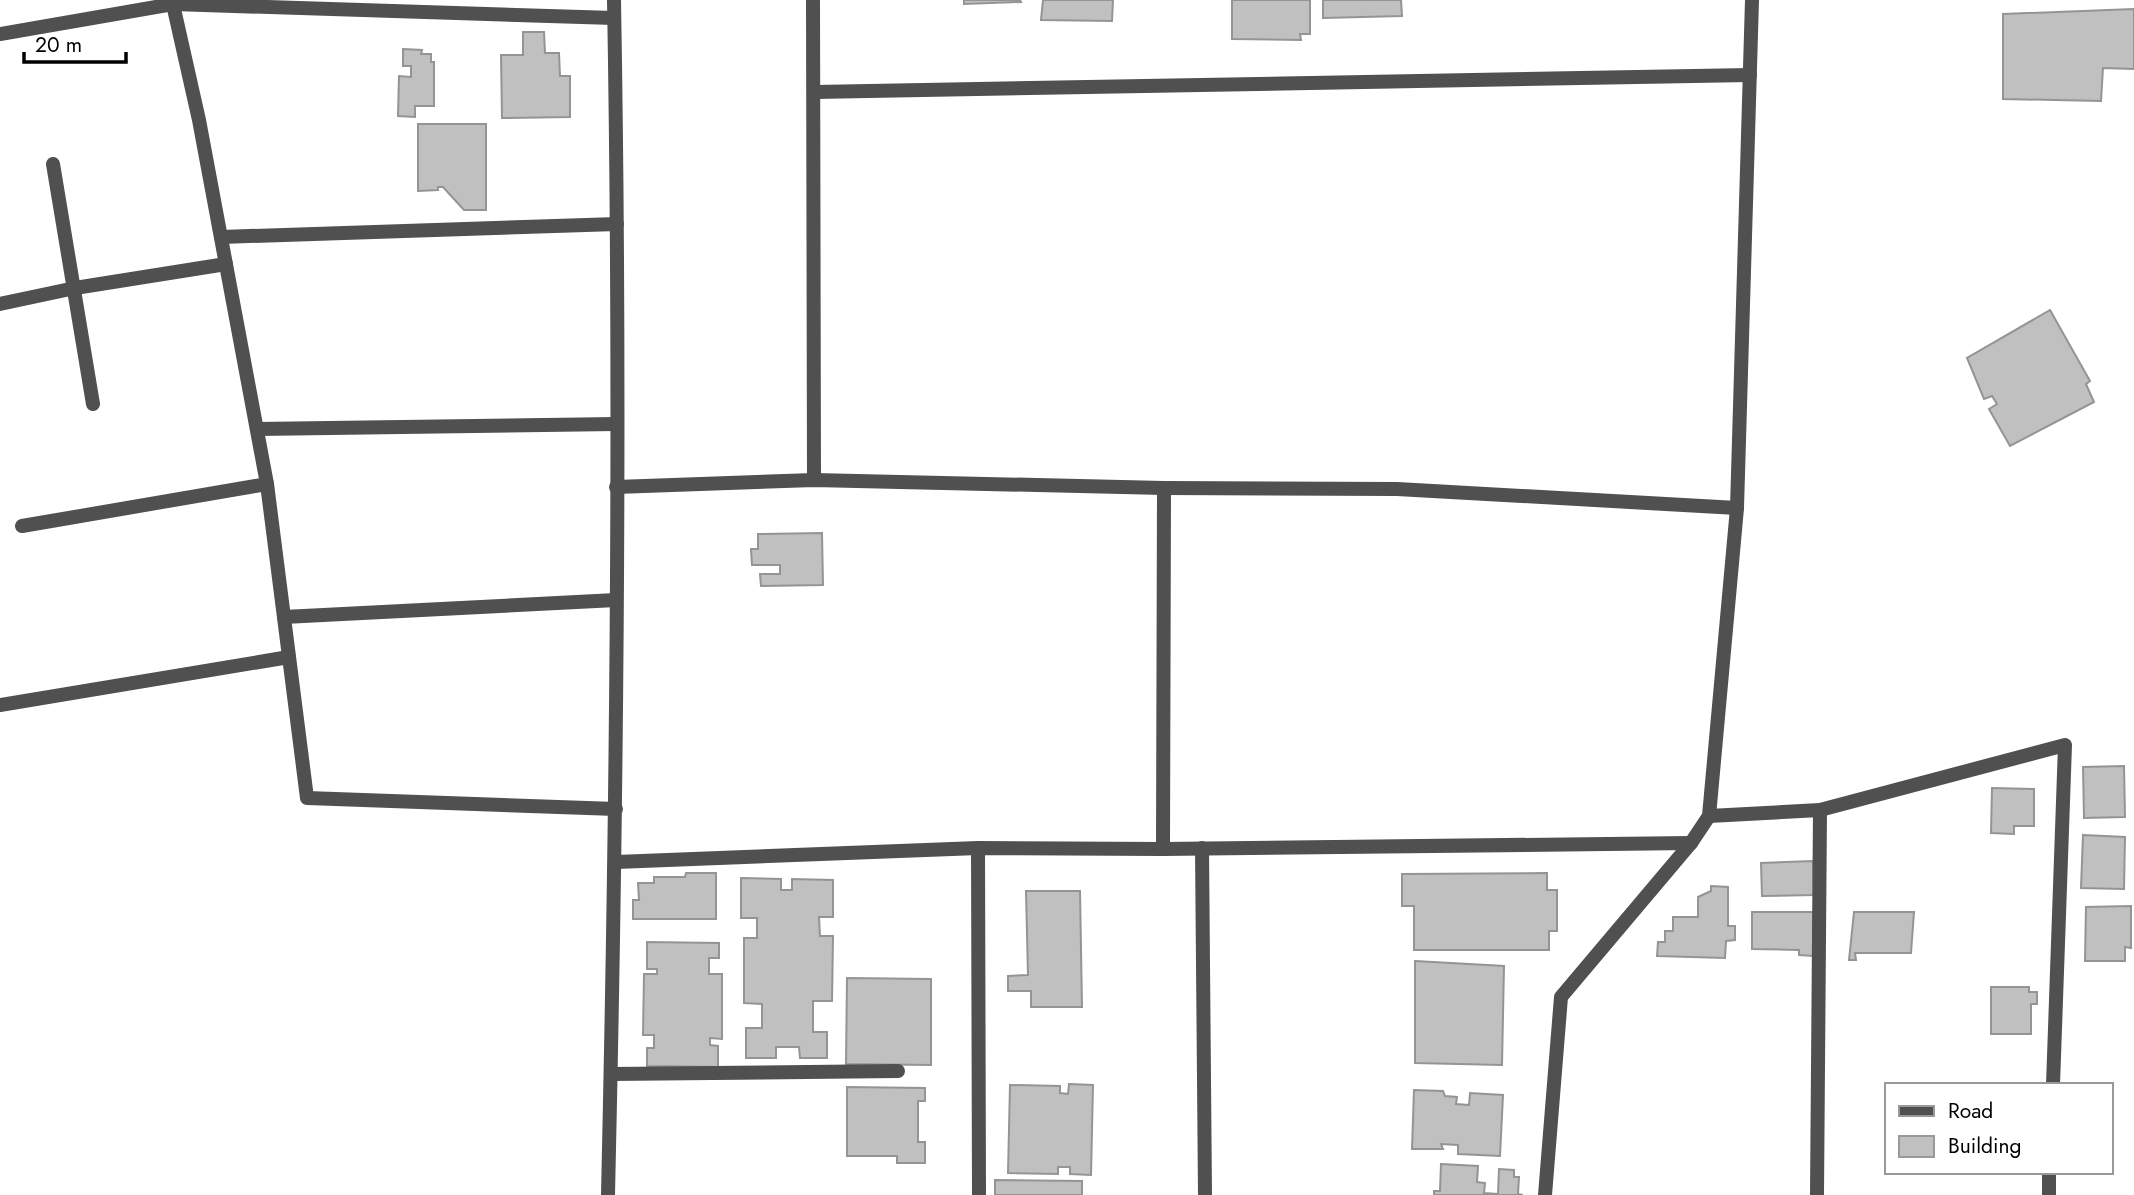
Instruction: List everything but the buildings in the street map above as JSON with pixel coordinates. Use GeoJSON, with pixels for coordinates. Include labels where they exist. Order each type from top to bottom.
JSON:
{"type":"FeatureCollection","features":[{"type":"Feature","properties":{"kind":"street"},"geometry":{"type":"LineString","coordinates":[[608,1195],[616,862],[617,224],[614,0]]}},
{"type":"Feature","properties":{"kind":"street"},"geometry":{"type":"LineString","coordinates":[[813,0],[814,480]]}},
{"type":"Feature","properties":{"kind":"street"},"geometry":{"type":"LineString","coordinates":[[1545,1195],[1561,997],[1691,843],[1709,816],[1737,508],[1752,0]]}},
{"type":"Feature","properties":{"kind":"street"},"geometry":{"type":"LineString","coordinates":[[0,34],[172,2],[614,18]]}},
{"type":"Feature","properties":{"kind":"street"},"geometry":{"type":"LineString","coordinates":[[172,2],[199,120],[267,484],[307,798],[616,809]]}},
{"type":"Feature","properties":{"kind":"street"},"geometry":{"type":"LineString","coordinates":[[815,92],[1750,75]]}},
{"type":"Feature","properties":{"kind":"street"},"geometry":{"type":"LineString","coordinates":[[53,164],[93,404]]}},
{"type":"Feature","properties":{"kind":"street"},"geometry":{"type":"LineString","coordinates":[[221,237],[617,224]]}},
{"type":"Feature","properties":{"kind":"street"},"geometry":{"type":"LineString","coordinates":[[0,304],[75,288],[226,264]]}},
{"type":"Feature","properties":{"kind":"street"},"geometry":{"type":"LineString","coordinates":[[257,429],[617,424]]}},
{"type":"Feature","properties":{"kind":"street"},"geometry":{"type":"LineString","coordinates":[[616,487],[814,480],[1164,488],[1397,489],[1737,508]]}},
{"type":"Feature","properties":{"kind":"street"},"geometry":{"type":"LineString","coordinates":[[22,526],[267,484]]}},
{"type":"Feature","properties":{"kind":"street"},"geometry":{"type":"LineString","coordinates":[[1163,849],[1164,488]]}},
{"type":"Feature","properties":{"kind":"street"},"geometry":{"type":"LineString","coordinates":[[284,617],[616,600]]}},
{"type":"Feature","properties":{"kind":"street"},"geometry":{"type":"LineString","coordinates":[[0,705],[289,657]]}},
{"type":"Feature","properties":{"kind":"street"},"geometry":{"type":"LineString","coordinates":[[1709,816],[1820,810],[2065,745],[2053,1083]]}},
{"type":"Feature","properties":{"kind":"street"},"geometry":{"type":"LineString","coordinates":[[1817,1195],[1820,810]]}},
{"type":"Feature","properties":{"kind":"street"},"geometry":{"type":"LineString","coordinates":[[616,862],[978,848],[1163,849],[1691,843]]}},
{"type":"Feature","properties":{"kind":"street"},"geometry":{"type":"LineString","coordinates":[[978,848],[979,1195]]}},
{"type":"Feature","properties":{"kind":"street"},"geometry":{"type":"LineString","coordinates":[[1202,848],[1205,1195]]}},
{"type":"Feature","properties":{"kind":"street"},"geometry":{"type":"LineString","coordinates":[[611,1074],[898,1071]]}},
{"type":"Feature","properties":{"kind":"street"},"geometry":{"type":"LineString","coordinates":[[2049,1174],[2049,1195]]}}]}
